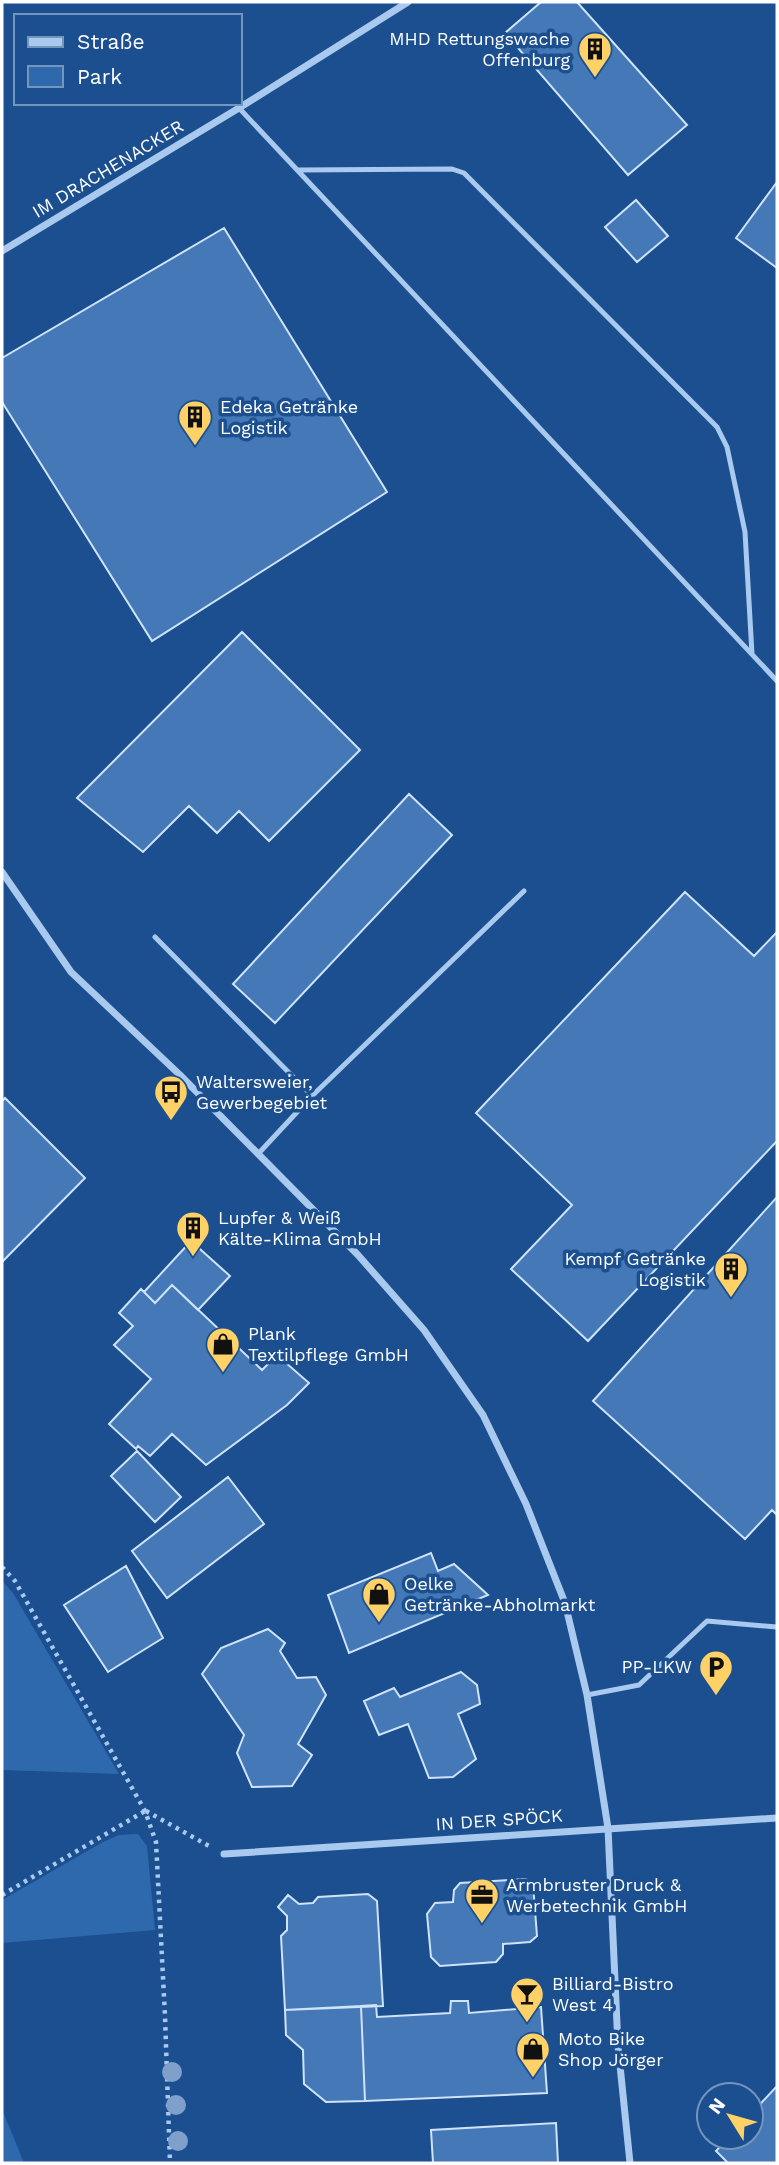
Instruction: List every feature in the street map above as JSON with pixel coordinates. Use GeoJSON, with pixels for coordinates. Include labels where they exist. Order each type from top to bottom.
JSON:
{"type":"FeatureCollection","features":[{"type":"Feature","properties":{"kind":"street","name":"IM DRACHENACKER"},"geometry":{"type":"LineString","coordinates":[[2,251],[408,2]]}},
{"type":"Feature","properties":{"kind":"street"},"geometry":{"type":"LineString","coordinates":[[2,872],[71,972],[180,1075],[358,1255],[424,1331],[483,1415],[526,1504],[565,1603],[587,1695],[608,1828],[618,2046],[630,2163]]}},
{"type":"Feature","properties":{"kind":"street","name":"IN DER SPÖCK"},"geometry":{"type":"LineString","coordinates":[[224,1854],[777,1818]]}},
{"type":"Feature","properties":{"kind":"lane"},"geometry":{"type":"LineString","coordinates":[[239,108],[777,681]]}},
{"type":"Feature","properties":{"kind":"lane"},"geometry":{"type":"LineString","coordinates":[[297,170],[452,169],[464,173],[717,427],[727,447],[745,532],[752,654]]}},
{"type":"Feature","properties":{"kind":"lane"},"geometry":{"type":"LineString","coordinates":[[258,1154],[312,1096],[524,891]]}},
{"type":"Feature","properties":{"kind":"lane"},"geometry":{"type":"LineString","coordinates":[[155,937],[312,1096]]}},
{"type":"Feature","properties":{"kind":"lane"},"geometry":{"type":"LineString","coordinates":[[587,1695],[639,1685],[707,1621],[777,1627]]}},
{"type":"Feature","properties":{"kind":"path"},"geometry":{"type":"LineString","coordinates":[[2,1567],[15,1581],[145,1811],[156,1842],[166,2016],[170,2163]]}},
{"type":"Feature","properties":{"kind":"path"},"geometry":{"type":"LineString","coordinates":[[145,1811],[224,1854]]}},
{"type":"Feature","properties":{"kind":"path"},"geometry":{"type":"LineString","coordinates":[[2,1895],[145,1811]]}},
{"type":"Feature","properties":{"kind":"green space"},"geometry":{"type":"Polygon","coordinates":[[[2,1581],[13,1593],[119,1774],[2,1770],[2,1581]]]}},
{"type":"Feature","properties":{"kind":"green space"},"geometry":{"type":"Polygon","coordinates":[[[138,1834],[147,1846],[155,1930],[2,1943],[2,1900],[103,1842],[119,1835],[138,1834]]]}},
{"type":"Feature","properties":{"kind":"green space"},"geometry":{"type":"Polygon","coordinates":[[[2,2109],[24,2163],[2,2163],[2,2109]]]}},
{"type":"Feature","properties":{"kind":"building","name":"MHD Rettungswache Offenburg"},"geometry":{"type":"Polygon","coordinates":[[[541,2],[577,2],[687,125],[628,175],[505,33],[541,2]]]}},
{"type":"Feature","properties":{"kind":"building"},"geometry":{"type":"Polygon","coordinates":[[[777,182],[777,268],[736,238],[777,182]]]}},
{"type":"Feature","properties":{"kind":"building"},"geometry":{"type":"Polygon","coordinates":[[[636,200],[668,236],[637,262],[605,227],[636,200]]]}},
{"type":"Feature","properties":{"kind":"building","name":"Edeka Getränke Logistik"},"geometry":{"type":"Polygon","coordinates":[[[224,228],[387,492],[152,641],[2,402],[2,358],[224,228]]]}},
{"type":"Feature","properties":{"kind":"building"},"geometry":{"type":"Polygon","coordinates":[[[242,632],[360,750],[269,841],[239,811],[217,833],[189,806],[143,852],[77,798],[242,632]]]}},
{"type":"Feature","properties":{"kind":"building"},"geometry":{"type":"Polygon","coordinates":[[[409,794],[452,835],[275,1023],[233,984],[409,794]]]}},
{"type":"Feature","properties":{"kind":"building"},"geometry":{"type":"Polygon","coordinates":[[[685,892],[754,956],[777,932],[777,1141],[588,1341],[511,1269],[572,1205],[476,1113],[685,892]]]}},
{"type":"Feature","properties":{"kind":"building"},"geometry":{"type":"Polygon","coordinates":[[[5,1098],[85,1178],[2,1262],[2,1101],[5,1098]]]}},
{"type":"Feature","properties":{"kind":"building","name":"Kempf Getränke Logistik"},"geometry":{"type":"Polygon","coordinates":[[[777,1197],[777,1515],[772,1510],[745,1539],[593,1401],[777,1197]]]}},
{"type":"Feature","properties":{"kind":"building","name":"Lupfer & Weiß Kälte-Klima GmbH"},"geometry":{"type":"Polygon","coordinates":[[[191,1241],[230,1276],[198,1310],[172,1285],[155,1303],[144,1292],[191,1241]]]}},
{"type":"Feature","properties":{"kind":"building","name":"Plank Textilpflege GmbH"},"geometry":{"type":"Polygon","coordinates":[[[172,1285],[262,1370],[277,1355],[309,1383],[287,1405],[206,1465],[172,1434],[150,1456],[138,1446],[136,1449],[109,1424],[151,1379],[114,1345],[133,1326],[119,1313],[141,1289],[155,1303],[172,1285]]]}},
{"type":"Feature","properties":{"kind":"building"},"geometry":{"type":"Polygon","coordinates":[[[137,1451],[181,1497],[155,1522],[111,1476],[137,1451]]]}},
{"type":"Feature","properties":{"kind":"building"},"geometry":{"type":"Polygon","coordinates":[[[228,1477],[264,1524],[167,1598],[132,1551],[228,1477]]]}},
{"type":"Feature","properties":{"kind":"building","name":"Oelke Getränke-Abholmarkt"},"geometry":{"type":"Polygon","coordinates":[[[431,1553],[438,1571],[454,1564],[488,1595],[349,1653],[328,1595],[431,1553]]]}},
{"type":"Feature","properties":{"kind":"building"},"geometry":{"type":"Polygon","coordinates":[[[126,1566],[163,1638],[108,1672],[64,1605],[126,1566]]]}},
{"type":"Feature","properties":{"kind":"building"},"geometry":{"type":"Polygon","coordinates":[[[268,1629],[285,1643],[280,1651],[297,1678],[316,1677],[326,1695],[298,1744],[312,1755],[292,1786],[252,1787],[237,1753],[244,1735],[202,1674],[221,1648],[268,1629]]]}},
{"type":"Feature","properties":{"kind":"building"},"geometry":{"type":"Polygon","coordinates":[[[461,1672],[477,1685],[480,1704],[458,1714],[476,1759],[453,1777],[429,1778],[408,1724],[379,1735],[364,1701],[394,1688],[400,1697],[461,1672]]]}},
{"type":"Feature","properties":{"kind":"building","name":"Armbruster Druck & Werbetechnik GmbH"},"geometry":{"type":"Polygon","coordinates":[[[526,1879],[533,1884],[537,1936],[530,1942],[503,1944],[503,1954],[496,1962],[440,1966],[431,1957],[427,1914],[435,1903],[453,1902],[454,1890],[460,1883],[526,1879]]]}},
{"type":"Feature","properties":{"kind":"building"},"geometry":{"type":"Polygon","coordinates":[[[368,1894],[377,1901],[383,2006],[285,2010],[281,1936],[287,1930],[287,1916],[278,1907],[288,1895],[299,1904],[313,1903],[318,1897],[368,1894]]]}},
{"type":"Feature","properties":{"kind":"building"},"geometry":{"type":"Polygon","coordinates":[[[451,2001],[468,2001],[469,2013],[541,2007],[547,2093],[365,2101],[361,2006],[376,2005],[377,2017],[450,2013],[451,2001]]]}},
{"type":"Feature","properties":{"kind":"building"},"geometry":{"type":"Polygon","coordinates":[[[361,2006],[365,2101],[326,2102],[304,2084],[303,2050],[286,2035],[285,2010],[361,2006]]]}},
{"type":"Feature","properties":{"kind":"building"},"geometry":{"type":"Polygon","coordinates":[[[777,2086],[777,2163],[728,2163],[716,2151],[765,2151],[765,2099],[777,2086]]]}},
{"type":"Feature","properties":{"kind":"building"},"geometry":{"type":"Polygon","coordinates":[[[556,2123],[558,2163],[433,2163],[431,2130],[556,2123]]]}},
{"type":"Feature","properties":{"kind":"place","name":"MHD Rettungswache Offenburg"},"geometry":{"type":"Point","coordinates":[595,79]}},
{"type":"Feature","properties":{"kind":"place","name":"Edeka Getränke Logistik"},"geometry":{"type":"Point","coordinates":[195,447]}},
{"type":"Feature","properties":{"kind":"place","name":"Waltersweier, Gewerbegebiet"},"geometry":{"type":"Point","coordinates":[171,1122]}},
{"type":"Feature","properties":{"kind":"place","name":"Lupfer & Weiß Kälte-Klima GmbH"},"geometry":{"type":"Point","coordinates":[193,1258]}},
{"type":"Feature","properties":{"kind":"place","name":"Kempf Getränke Logistik"},"geometry":{"type":"Point","coordinates":[731,1299]}},
{"type":"Feature","properties":{"kind":"place","name":"Plank Textilpflege GmbH"},"geometry":{"type":"Point","coordinates":[223,1374]}},
{"type":"Feature","properties":{"kind":"place","name":"Oelke Getränke-Abholmarkt"},"geometry":{"type":"Point","coordinates":[379,1624]}},
{"type":"Feature","properties":{"kind":"place","name":"PP-LKW"},"geometry":{"type":"Point","coordinates":[716,1697]}},
{"type":"Feature","properties":{"kind":"place","name":"Armbruster Druck & Werbetechnik GmbH"},"geometry":{"type":"Point","coordinates":[482,1925]}},
{"type":"Feature","properties":{"kind":"place","name":"Billiard-Bistro West 4"},"geometry":{"type":"Point","coordinates":[527,2024]}},
{"type":"Feature","properties":{"kind":"place","name":"Moto Bike Shop Jörger"},"geometry":{"type":"Point","coordinates":[533,2079]}}]}
